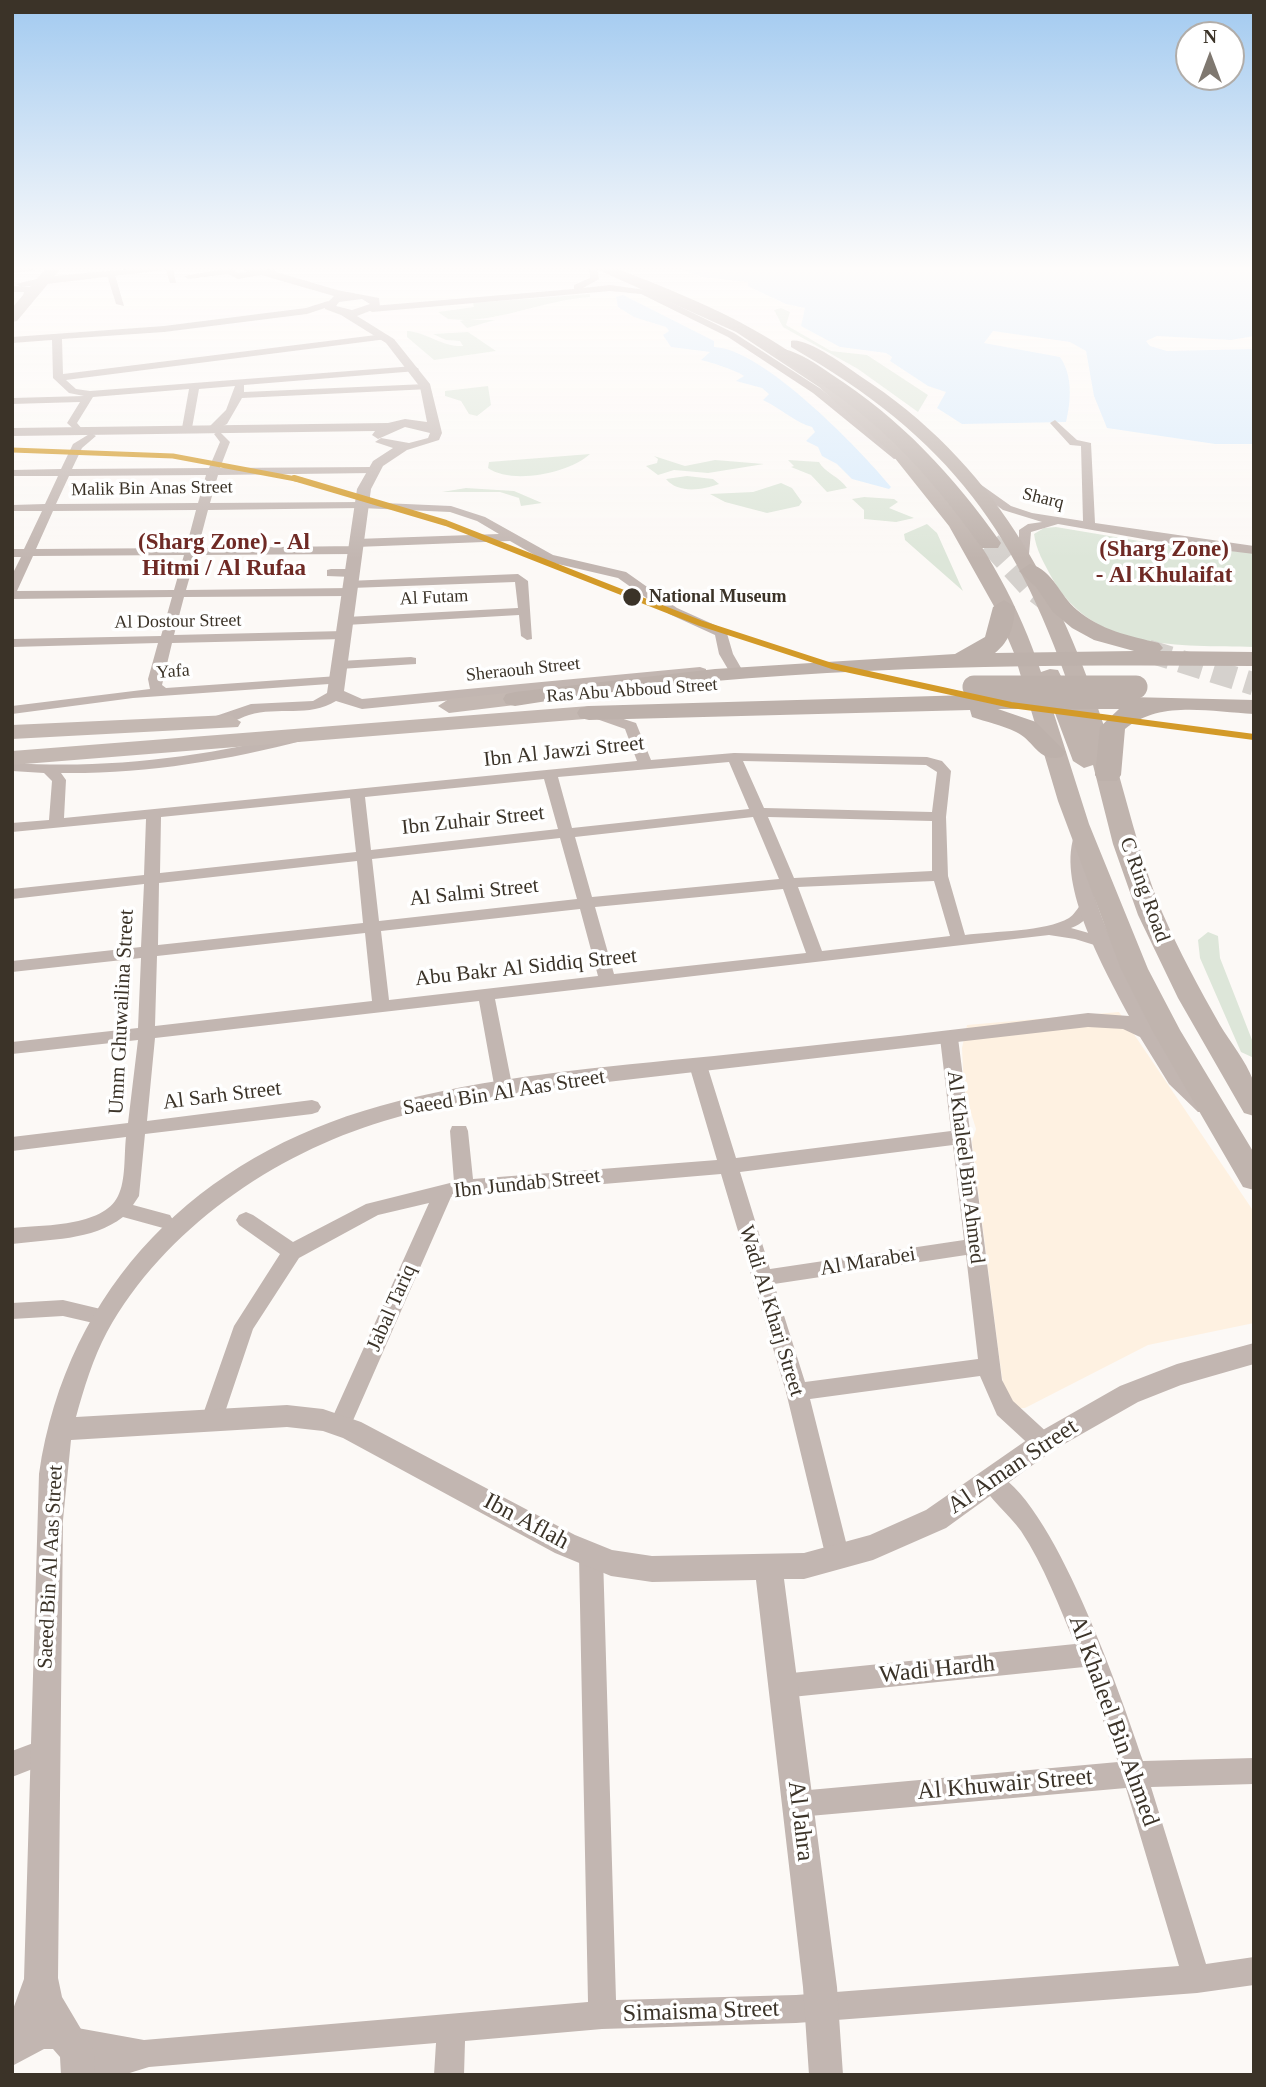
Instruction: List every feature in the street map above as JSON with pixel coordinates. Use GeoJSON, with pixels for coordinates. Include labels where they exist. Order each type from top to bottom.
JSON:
{"type":"FeatureCollection","features":[{"type":"Feature","properties":{"kind":"highway"},"geometry":{"type":"LineString","coordinates":[[798,364],[849,403],[916,469],[985,552],[1004,607],[1048,659]]}},
{"type":"Feature","properties":{"kind":"highway"},"geometry":{"type":"LineString","coordinates":[[803,364],[842,386],[893,427],[950,488],[985,552],[1027,616],[1066,694],[1062,702],[1105,821],[1130,860]]}},
{"type":"Feature","properties":{"kind":"highway"},"geometry":{"type":"LineString","coordinates":[[829,364],[853,378],[909,420],[976,486],[1026,562],[1044,578],[1067,613],[1105,635],[1165,650],[1254,652]]}},
{"type":"Feature","properties":{"kind":"highway"},"geometry":{"type":"LineString","coordinates":[[1026,562],[1048,659]]}},
{"type":"Feature","properties":{"kind":"highway"},"geometry":{"type":"LineString","coordinates":[[932,663],[974,655],[993,645],[1002,632],[1004,607]]}},
{"type":"Feature","properties":{"kind":"highway"},"geometry":{"type":"LineString","coordinates":[[515,699],[587,688],[727,674],[1048,659],[1254,659]]}},
{"type":"Feature","properties":{"kind":"highway","name":"C Ring Road"},"geometry":{"type":"LineString","coordinates":[[1048,659],[1062,702],[1108,775],[1130,860],[1172,963],[1254,1106]]}},
{"type":"Feature","properties":{"kind":"highway","name":"Ras Abu Abboud Street"},"geometry":{"type":"LineString","coordinates":[[515,699],[972,680],[1133,679],[1254,674]]}},
{"type":"Feature","properties":{"kind":"highway","name":"Ras Abu Abboud Street"},"geometry":{"type":"LineString","coordinates":[[1133,679],[1254,689]]}},
{"type":"Feature","properties":{"kind":"highway","name":"Ras Abu Abboud Street"},"geometry":{"type":"LineString","coordinates":[[589,713],[972,680]]}},
{"type":"Feature","properties":{"kind":"highway"},"geometry":{"type":"LineString","coordinates":[[589,713],[1062,702],[1254,707]]}},
{"type":"Feature","properties":{"kind":"highway","name":"C Ring Road"},"geometry":{"type":"LineString","coordinates":[[1062,702],[1053,752],[1139,977],[1254,1179]]}},
{"type":"Feature","properties":{"kind":"highway"},"geometry":{"type":"LineString","coordinates":[[1108,775],[1112,760],[1111,731],[1125,716],[1161,705],[1222,705]]}},
{"type":"Feature","properties":{"kind":"highway"},"geometry":{"type":"LineString","coordinates":[[780,708],[983,712],[1027,727],[1053,752]]}},
{"type":"Feature","properties":{"kind":"main road","name":"Ras Abu Abboud Street"},"geometry":{"type":"LineString","coordinates":[[12,732],[47,733],[384,713],[515,699]]}},
{"type":"Feature","properties":{"kind":"main road","name":"Ras Abu Abboud Street"},"geometry":{"type":"LineString","coordinates":[[12,758],[589,713]]}},
{"type":"Feature","properties":{"kind":"main road"},"geometry":{"type":"LineString","coordinates":[[12,740],[47,733]]}},
{"type":"Feature","properties":{"kind":"street"},"geometry":{"type":"LineString","coordinates":[[58,364],[58,377],[74,391],[88,396]]}},
{"type":"Feature","properties":{"kind":"street"},"geometry":{"type":"LineString","coordinates":[[58,377],[152,364]]}},
{"type":"Feature","properties":{"kind":"street"},"geometry":{"type":"LineString","coordinates":[[12,473],[375,467],[402,448],[429,442],[435,436],[426,387],[409,364]]}},
{"type":"Feature","properties":{"kind":"street"},"geometry":{"type":"LineString","coordinates":[[779,364],[916,469]]}},
{"type":"Feature","properties":{"kind":"street"},"geometry":{"type":"LineString","coordinates":[[239,390],[414,369]]}},
{"type":"Feature","properties":{"kind":"street"},"geometry":{"type":"LineString","coordinates":[[12,401],[194,387],[239,390],[426,387]]}},
{"type":"Feature","properties":{"kind":"street"},"geometry":{"type":"LineString","coordinates":[[187,428],[194,387]]}},
{"type":"Feature","properties":{"kind":"street"},"geometry":{"type":"LineString","coordinates":[[216,431],[239,390]]}},
{"type":"Feature","properties":{"kind":"street"},"geometry":{"type":"LineString","coordinates":[[84,433],[72,423],[88,396]]}},
{"type":"Feature","properties":{"kind":"street"},"geometry":{"type":"LineString","coordinates":[[12,432],[389,427],[421,416],[429,407]]}},
{"type":"Feature","properties":{"kind":"street"},"geometry":{"type":"LineString","coordinates":[[1055,423],[1074,443],[1086,443],[1089,526]]}},
{"type":"Feature","properties":{"kind":"street"},"geometry":{"type":"LineString","coordinates":[[404,424],[422,425],[434,430]]}},
{"type":"Feature","properties":{"kind":"street"},"geometry":{"type":"LineString","coordinates":[[311,707],[327,702],[338,679],[364,489],[375,467],[380,432],[389,427]]}},
{"type":"Feature","properties":{"kind":"street"},"geometry":{"type":"LineString","coordinates":[[12,438],[187,428],[216,431],[345,431],[402,448]]}},
{"type":"Feature","properties":{"kind":"street"},"geometry":{"type":"LineString","coordinates":[[163,692],[155,683],[212,471],[225,442],[216,431]]}},
{"type":"Feature","properties":{"kind":"street"},"geometry":{"type":"LineString","coordinates":[[12,589],[84,433]]}},
{"type":"Feature","properties":{"kind":"street","name":"Sharq"},"geometry":{"type":"LineString","coordinates":[[976,486],[1016,512],[1075,524]]}},
{"type":"Feature","properties":{"kind":"street","name":"Malik Bin Anas Street"},"geometry":{"type":"LineString","coordinates":[[12,508],[361,505],[451,509],[481,519],[550,558],[622,575],[673,611],[716,628],[721,633],[727,674]]}},
{"type":"Feature","properties":{"kind":"street"},"geometry":{"type":"LineString","coordinates":[[1075,524],[1254,550]]}},
{"type":"Feature","properties":{"kind":"street","name":"Sharq"},"geometry":{"type":"LineString","coordinates":[[1026,562],[1022,536],[1032,526],[1075,524]]}},
{"type":"Feature","properties":{"kind":"street"},"geometry":{"type":"LineString","coordinates":[[12,553],[356,547],[510,537]]}},
{"type":"Feature","properties":{"kind":"street"},"geometry":{"type":"LineString","coordinates":[[331,573],[351,583]]}},
{"type":"Feature","properties":{"kind":"street"},"geometry":{"type":"LineString","coordinates":[[12,595],[179,594],[351,583],[508,577],[522,581],[527,636]]}},
{"type":"Feature","properties":{"kind":"street","name":"Al Futam"},"geometry":{"type":"LineString","coordinates":[[345,628],[524,611]]}},
{"type":"Feature","properties":{"kind":"street","name":"Al Dostour Street"},"geometry":{"type":"LineString","coordinates":[[12,643],[167,639],[345,628]]}},
{"type":"Feature","properties":{"kind":"street","name":"Yafa"},"geometry":{"type":"LineString","coordinates":[[12,710],[163,692],[338,679],[411,661]]}},
{"type":"Feature","properties":{"kind":"street","name":"Sheraouh Street"},"geometry":{"type":"LineString","coordinates":[[338,679],[344,700],[362,704],[684,673],[727,674]]}},
{"type":"Feature","properties":{"kind":"street"},"geometry":{"type":"LineString","coordinates":[[213,723],[251,709],[362,704]]}},
{"type":"Feature","properties":{"kind":"street"},"geometry":{"type":"LineString","coordinates":[[589,713],[618,719],[631,726],[646,765]]}},
{"type":"Feature","properties":{"kind":"street","name":"Ras Abu Abboud Street"},"geometry":{"type":"LineString","coordinates":[[12,766],[78,768],[256,750],[303,736]]}},
{"type":"Feature","properties":{"kind":"street"},"geometry":{"type":"LineString","coordinates":[[734,757],[789,883],[816,958]]}},
{"type":"Feature","properties":{"kind":"street","name":"Ibn Al Jawzi Street"},"geometry":{"type":"LineString","coordinates":[[12,828],[734,757],[927,761],[937,764],[944,771],[939,817],[940,876],[959,941]]}},
{"type":"Feature","properties":{"kind":"street"},"geometry":{"type":"LineString","coordinates":[[47,768],[60,780]]}},
{"type":"Feature","properties":{"kind":"street"},"geometry":{"type":"LineString","coordinates":[[60,780],[78,768]]}},
{"type":"Feature","properties":{"kind":"street"},"geometry":{"type":"LineString","coordinates":[[550,775],[608,982]]}},
{"type":"Feature","properties":{"kind":"street"},"geometry":{"type":"LineString","coordinates":[[56,824],[60,780]]}},
{"type":"Feature","properties":{"kind":"street"},"geometry":{"type":"LineString","coordinates":[[357,794],[382,1007]]}},
{"type":"Feature","properties":{"kind":"street","name":"Ibn Zuhair Street"},"geometry":{"type":"LineString","coordinates":[[12,894],[759,812],[939,817]]}},
{"type":"Feature","properties":{"kind":"street","name":"Umm Ghuwailina Street"},"geometry":{"type":"LineString","coordinates":[[122,1209],[129,1196],[139,1129],[147,1033],[154,814]]}},
{"type":"Feature","properties":{"kind":"street","name":"C Ring Road"},"geometry":{"type":"LineString","coordinates":[[1083,835],[1075,850],[1089,905],[1130,998],[1146,1031],[1178,1079],[1215,1112]]}},
{"type":"Feature","properties":{"kind":"street","name":"Al Salmi Street"},"geometry":{"type":"LineString","coordinates":[[12,967],[372,925],[789,883],[940,876]]}},
{"type":"Feature","properties":{"kind":"street","name":"Abu Bakr Al Siddiq Street"},"geometry":{"type":"LineString","coordinates":[[12,1048],[1044,931],[1076,921],[1089,905]]}},
{"type":"Feature","properties":{"kind":"street","name":"Abu Bakr Al Siddiq Street"},"geometry":{"type":"LineString","coordinates":[[1044,931],[1077,934],[1104,943]]}},
{"type":"Feature","properties":{"kind":"street"},"geometry":{"type":"LineString","coordinates":[[486,995],[504,1090]]}},
{"type":"Feature","properties":{"kind":"street","name":"Saeed Bin Al Aas Street"},"geometry":{"type":"LineString","coordinates":[[78,2075],[77,2051],[46,2001],[41,1978],[52,1478],[60,1429],[85,1354],[102,1317],[141,1265],[169,1234],[196,1210],[275,1159],[323,1135],[377,1115],[434,1100],[698,1065],[949,1038],[1100,1018],[1119,1011],[1130,998]]}},
{"type":"Feature","properties":{"kind":"street","name":"Saeed Bin Al Aas Street"},"geometry":{"type":"LineString","coordinates":[[1100,1018],[1126,1022],[1146,1031]]}},
{"type":"Feature","properties":{"kind":"street","name":"Al Khaleel Bin Ahmed"},"geometry":{"type":"LineString","coordinates":[[949,1038],[988,1366],[994,1387],[1005,1408],[1043,1443]]}},
{"type":"Feature","properties":{"kind":"street","name":"Wadi Al Kharj Street"},"geometry":{"type":"LineString","coordinates":[[698,1065],[797,1392],[838,1558]]}},
{"type":"Feature","properties":{"kind":"street","name":"Al Sarh Street"},"geometry":{"type":"LineString","coordinates":[[12,1144],[312,1107]]}},
{"type":"Feature","properties":{"kind":"street","name":"Jabal Tariq"},"geometry":{"type":"LineString","coordinates":[[340,1425],[454,1189],[459,1131]]}},
{"type":"Feature","properties":{"kind":"street","name":"Ibn Jundab Street"},"geometry":{"type":"LineString","coordinates":[[212,1420],[244,1326],[292,1252],[373,1209],[454,1189],[728,1166],[961,1137]]}},
{"type":"Feature","properties":{"kind":"street"},"geometry":{"type":"LineString","coordinates":[[12,1236],[97,1224],[122,1209],[163,1220]]}},
{"type":"Feature","properties":{"kind":"street"},"geometry":{"type":"LineString","coordinates":[[246,1220],[292,1252]]}},
{"type":"Feature","properties":{"kind":"street","name":"Al Marabei"},"geometry":{"type":"LineString","coordinates":[[762,1278],[975,1246]]}},
{"type":"Feature","properties":{"kind":"street"},"geometry":{"type":"LineString","coordinates":[[12,1311],[53,1308],[102,1317]]}},
{"type":"Feature","properties":{"kind":"street","name":"Al Aman Street"},"geometry":{"type":"LineString","coordinates":[[591,1556],[631,1567],[769,1569],[804,1566],[838,1558],[916,1529],[965,1501],[1043,1443],[1149,1385],[1250,1356]]}},
{"type":"Feature","properties":{"kind":"street"},"geometry":{"type":"LineString","coordinates":[[797,1392],[988,1366]]}},
{"type":"Feature","properties":{"kind":"street","name":"Ibn Aflah"},"geometry":{"type":"LineString","coordinates":[[60,1429],[287,1416],[340,1425],[591,1556],[602,2015]]}},
{"type":"Feature","properties":{"kind":"street","name":"Al Khaleel Bin Ahmed"},"geometry":{"type":"LineString","coordinates":[[991,1481],[1006,1496],[1038,1540],[1091,1654],[1137,1773],[1197,1979]]}},
{"type":"Feature","properties":{"kind":"street","name":"Al Jahra"},"geometry":{"type":"LineString","coordinates":[[769,1569],[821,2007],[826,2075]]}},
{"type":"Feature","properties":{"kind":"street","name":"Wadi Hardh"},"geometry":{"type":"LineString","coordinates":[[782,1686],[1091,1654]]}},
{"type":"Feature","properties":{"kind":"street"},"geometry":{"type":"LineString","coordinates":[[12,1764],[44,1752]]}},
{"type":"Feature","properties":{"kind":"street","name":"Al Khuwair Street"},"geometry":{"type":"LineString","coordinates":[[798,1804],[1137,1773],[1254,1770]]}},
{"type":"Feature","properties":{"kind":"street","name":"Simaisma Street"},"geometry":{"type":"LineString","coordinates":[[91,2075],[109,2064],[149,2053],[602,2015],[821,2007],[1197,1979],[1254,1971]]}},
{"type":"Feature","properties":{"kind":"street","name":"Saeed Bin Al Aas Street"},"geometry":{"type":"LineString","coordinates":[[15,2046],[41,1978]]}},
{"type":"Feature","properties":{"kind":"street"},"geometry":{"type":"LineString","coordinates":[[449,2075],[450,2029]]}},
{"type":"Feature","properties":{"kind":"street"},"geometry":{"type":"LineString","coordinates":[[15,2046],[40,2031],[67,2037]]}},
{"type":"Feature","properties":{"kind":"street","name":"Simaisma Street"},"geometry":{"type":"LineString","coordinates":[[67,2037],[149,2053]]}},
{"type":"Feature","properties":{"kind":"shaded area"},"geometry":{"type":"Polygon","coordinates":[[[850,364],[881,364],[928,395],[918,412],[850,364]]]}},
{"type":"Feature","properties":{"kind":"shaded area"},"geometry":{"type":"Polygon","coordinates":[[[488,386],[491,405],[477,416],[469,414],[461,401],[445,396],[445,391],[488,386]]]}},
{"type":"Feature","properties":{"kind":"shaded area"},"geometry":{"type":"Polygon","coordinates":[[[590,454],[569,467],[540,475],[511,476],[488,468],[489,462],[590,454]]]}},
{"type":"Feature","properties":{"kind":"shaded area"},"geometry":{"type":"Polygon","coordinates":[[[654,456],[685,466],[715,460],[764,464],[708,473],[674,470],[658,475],[646,466],[657,463],[658,459],[654,456]]]}},
{"type":"Feature","properties":{"kind":"shaded area"},"geometry":{"type":"Polygon","coordinates":[[[788,460],[819,462],[847,488],[827,492],[811,475],[791,467],[794,466],[788,460]]]}},
{"type":"Feature","properties":{"kind":"shaded area"},"geometry":{"type":"Polygon","coordinates":[[[687,476],[713,479],[719,484],[706,488],[684,489],[666,479],[687,476]]]}},
{"type":"Feature","properties":{"kind":"shaded area"},"geometry":{"type":"Polygon","coordinates":[[[781,483],[792,488],[802,502],[799,506],[767,513],[725,502],[710,494],[753,492],[781,483]]]}},
{"type":"Feature","properties":{"kind":"shaded area"},"geometry":{"type":"Polygon","coordinates":[[[466,488],[514,491],[542,503],[521,506],[519,498],[500,492],[442,492],[466,488]]]}},
{"type":"Feature","properties":{"kind":"shaded area"},"geometry":{"type":"Polygon","coordinates":[[[852,499],[894,499],[898,502],[889,508],[914,518],[896,522],[864,519],[864,510],[852,499]]]}},
{"type":"Feature","properties":{"kind":"shaded area"},"geometry":{"type":"Polygon","coordinates":[[[927,524],[937,533],[963,591],[905,540],[904,534],[927,524]]]}},
{"type":"Feature","properties":{"kind":"shaded area"},"geometry":{"type":"Polygon","coordinates":[[[1056,527],[1157,544],[1254,553],[1254,647],[1197,646],[1141,640],[1115,632],[1091,620],[1070,602],[1052,578],[1038,551],[1034,534],[1044,528],[1056,527]]]}},
{"type":"Feature","properties":{"kind":"shaded area"},"geometry":{"type":"Polygon","coordinates":[[[1208,932],[1218,936],[1220,958],[1254,1045],[1254,1058],[1241,1052],[1200,958],[1198,940],[1208,932]]]}},
{"type":"Feature","properties":{"kind":"shaded area"},"geometry":{"type":"Polygon","coordinates":[[[1119,1012],[1254,1212],[1254,1323],[1148,1345],[1025,1408],[1012,1408],[1005,1398],[999,1356],[972,1142],[976,1129],[964,1090],[962,1048],[967,1025],[1119,1012]]]}},
{"type":"Feature","properties":{"kind":"water"},"geometry":{"type":"Polygon","coordinates":[[[715,364],[759,364],[834,426],[891,487],[889,489],[852,479],[837,464],[822,456],[818,447],[806,441],[815,432],[812,427],[763,400],[769,394],[762,388],[736,381],[744,376],[715,364]]]}},
{"type":"Feature","properties":{"kind":"water"},"geometry":{"type":"Polygon","coordinates":[[[895,364],[1064,364],[1070,389],[1066,422],[962,424],[937,408],[946,392],[928,386],[895,364]]]}},
{"type":"Feature","properties":{"kind":"water"},"geometry":{"type":"Polygon","coordinates":[[[1088,364],[1254,364],[1254,444],[1215,444],[1107,428],[1094,396],[1088,364]]]}},
{"type":"Feature","properties":{"kind":"tunnel"},"geometry":{"type":"LineString","coordinates":[[990,543],[1029,586],[1060,610]]}},
{"type":"Feature","properties":{"kind":"tunnel"},"geometry":{"type":"LineString","coordinates":[[1148,651],[1254,684]]}},
{"type":"Feature","properties":{"kind":"transit line"},"geometry":{"type":"LineString","coordinates":[[12,450],[173,456],[292,478],[446,523],[736,637],[832,666],[1011,705],[1254,737]]}},
{"type":"Feature","properties":{"kind":"place","name":"National Museum"},"geometry":{"type":"Point","coordinates":[632,597]}},
{"type":"Feature","properties":{"kind":"district","name":"(Sharg Zone) - Al Hitmi / Al Rufaa"},"geometry":{"type":"Point","coordinates":[224,556]}},
{"type":"Feature","properties":{"kind":"district","name":"(Sharg Zone) - Al Khulaifat"},"geometry":{"type":"Point","coordinates":[1164,563]}}]}
